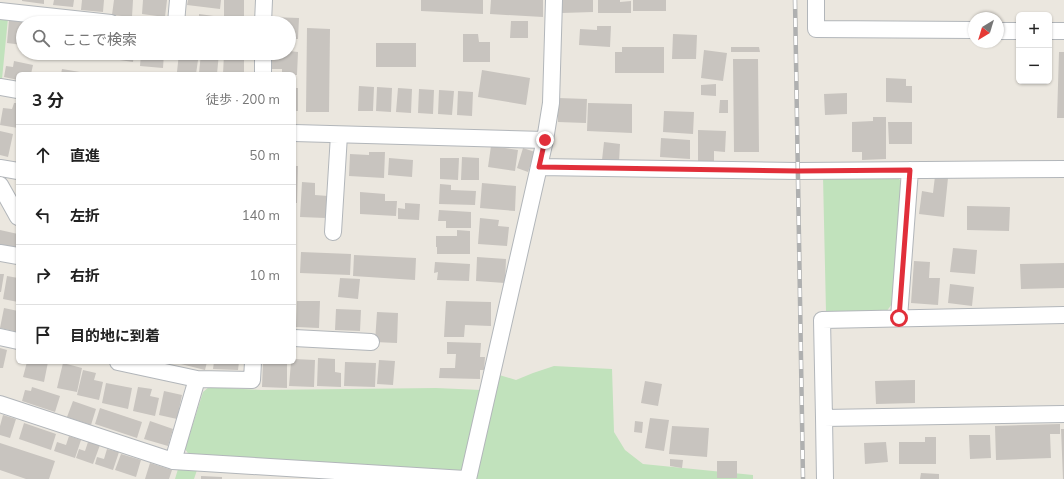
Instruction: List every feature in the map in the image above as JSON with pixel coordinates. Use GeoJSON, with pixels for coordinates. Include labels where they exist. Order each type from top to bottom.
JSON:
{"type":"FeatureCollection","features":[{"type":"Feature","properties":{"kind":"street"},"geometry":{"type":"LineString","coordinates":[[177,16],[178,0]]}},
{"type":"Feature","properties":{"kind":"street"},"geometry":{"type":"LineString","coordinates":[[264,0],[264,16]]}},
{"type":"Feature","properties":{"kind":"street"},"geometry":{"type":"LineString","coordinates":[[0,404],[174,461],[466,479],[545,140],[551,103],[554,0]]}},
{"type":"Feature","properties":{"kind":"street"},"geometry":{"type":"LineString","coordinates":[[816,0],[816,29],[968,30]]}},
{"type":"Feature","properties":{"kind":"street"},"geometry":{"type":"LineString","coordinates":[[0,11],[46,16]]}},
{"type":"Feature","properties":{"kind":"street"},"geometry":{"type":"LineString","coordinates":[[1004,31],[1016,31]]}},
{"type":"Feature","properties":{"kind":"street"},"geometry":{"type":"LineString","coordinates":[[1052,31],[1064,31]]}},
{"type":"Feature","properties":{"kind":"street"},"geometry":{"type":"LineString","coordinates":[[263,60],[263,72]]}},
{"type":"Feature","properties":{"kind":"street"},"geometry":{"type":"LineString","coordinates":[[0,87],[16,90]]}},
{"type":"Feature","properties":{"kind":"street"},"geometry":{"type":"LineString","coordinates":[[296,133],[545,140]]}},
{"type":"Feature","properties":{"kind":"street"},"geometry":{"type":"LineString","coordinates":[[333,232],[339,135]]}},
{"type":"Feature","properties":{"kind":"street"},"geometry":{"type":"LineString","coordinates":[[539,167],[798,171],[1064,169]]}},
{"type":"Feature","properties":{"kind":"street"},"geometry":{"type":"LineString","coordinates":[[0,168],[16,171]]}},
{"type":"Feature","properties":{"kind":"street"},"geometry":{"type":"LineString","coordinates":[[899,318],[910,170]]}},
{"type":"Feature","properties":{"kind":"street"},"geometry":{"type":"LineString","coordinates":[[0,185],[16,213]]}},
{"type":"Feature","properties":{"kind":"street"},"geometry":{"type":"LineString","coordinates":[[0,253],[16,256]]}},
{"type":"Feature","properties":{"kind":"street"},"geometry":{"type":"LineString","coordinates":[[825,479],[822,320],[1064,315]]}},
{"type":"Feature","properties":{"kind":"street"},"geometry":{"type":"LineString","coordinates":[[0,337],[16,341]]}},
{"type":"Feature","properties":{"kind":"street"},"geometry":{"type":"LineString","coordinates":[[296,338],[371,342]]}},
{"type":"Feature","properties":{"kind":"street"},"geometry":{"type":"LineString","coordinates":[[127,364],[198,379],[252,380],[253,364]]}},
{"type":"Feature","properties":{"kind":"street"},"geometry":{"type":"LineString","coordinates":[[174,461],[198,379]]}},
{"type":"Feature","properties":{"kind":"street"},"geometry":{"type":"LineString","coordinates":[[824,418],[1064,414]]}},
{"type":"Feature","properties":{"kind":"green space"},"geometry":{"type":"Polygon","coordinates":[[[0,17],[8,18],[2,79],[0,79],[0,17]]]}},
{"type":"Feature","properties":{"kind":"green space"},"geometry":{"type":"Polygon","coordinates":[[[823,176],[896,176],[901,181],[892,304],[886,312],[826,312],[823,176]]]}},
{"type":"Feature","properties":{"kind":"green space"},"geometry":{"type":"Polygon","coordinates":[[[554,366],[612,369],[614,432],[625,450],[643,464],[753,475],[753,479],[473,479],[496,374],[516,380],[554,366]]]}},
{"type":"Feature","properties":{"kind":"green space"},"geometry":{"type":"Polygon","coordinates":[[[209,387],[261,390],[436,388],[481,390],[466,466],[460,471],[190,456],[185,449],[203,392],[209,387]]]}},
{"type":"Feature","properties":{"kind":"green space"},"geometry":{"type":"Polygon","coordinates":[[[178,469],[197,470],[194,479],[175,479],[178,469]]]}},
{"type":"Feature","properties":{"kind":"building"},"geometry":{"type":"Polygon","coordinates":[[[44,0],[44,4],[22,1],[44,0]]]}},
{"type":"Feature","properties":{"kind":"building"},"geometry":{"type":"Polygon","coordinates":[[[54,0],[74,0],[73,7],[53,5],[54,0]]]}},
{"type":"Feature","properties":{"kind":"building"},"geometry":{"type":"Polygon","coordinates":[[[82,0],[104,0],[103,12],[81,10],[82,0]]]}},
{"type":"Feature","properties":{"kind":"building"},"geometry":{"type":"Polygon","coordinates":[[[114,0],[133,0],[132,16],[112,15],[114,0]]]}},
{"type":"Feature","properties":{"kind":"building"},"geometry":{"type":"Polygon","coordinates":[[[143,0],[167,0],[165,16],[142,14],[143,0]]]}},
{"type":"Feature","properties":{"kind":"building"},"geometry":{"type":"Polygon","coordinates":[[[188,0],[221,0],[220,9],[187,5],[188,0]]]}},
{"type":"Feature","properties":{"kind":"building"},"geometry":{"type":"Polygon","coordinates":[[[224,0],[244,0],[244,16],[224,16],[224,0]]]}},
{"type":"Feature","properties":{"kind":"building"},"geometry":{"type":"Polygon","coordinates":[[[421,0],[483,0],[483,14],[421,11],[421,0]]]}},
{"type":"Feature","properties":{"kind":"building"},"geometry":{"type":"Polygon","coordinates":[[[491,0],[543,0],[543,17],[490,14],[491,0]]]}},
{"type":"Feature","properties":{"kind":"building"},"geometry":{"type":"Polygon","coordinates":[[[562,0],[593,0],[593,12],[562,13],[562,0]]]}},
{"type":"Feature","properties":{"kind":"building"},"geometry":{"type":"Polygon","coordinates":[[[598,0],[620,0],[620,2],[631,1],[631,13],[598,13],[598,0]]]}},
{"type":"Feature","properties":{"kind":"building"},"geometry":{"type":"Polygon","coordinates":[[[633,0],[666,0],[666,11],[633,11],[633,0]]]}},
{"type":"Feature","properties":{"kind":"building"},"geometry":{"type":"Polygon","coordinates":[[[199,14],[214,16],[199,16],[199,14]]]}},
{"type":"Feature","properties":{"kind":"building"},"geometry":{"type":"Polygon","coordinates":[[[296,18],[299,18],[298,39],[296,39],[296,18]]]}},
{"type":"Feature","properties":{"kind":"building"},"geometry":{"type":"Polygon","coordinates":[[[9,20],[16,21],[16,44],[7,43],[9,20]]]}},
{"type":"Feature","properties":{"kind":"building"},"geometry":{"type":"Polygon","coordinates":[[[511,21],[528,21],[528,38],[510,38],[511,21]]]}},
{"type":"Feature","properties":{"kind":"building"},"geometry":{"type":"Polygon","coordinates":[[[597,26],[611,26],[610,47],[579,45],[580,29],[597,30],[597,26]]]}},
{"type":"Feature","properties":{"kind":"building"},"geometry":{"type":"Polygon","coordinates":[[[307,28],[330,29],[329,112],[306,112],[307,28]]]}},
{"type":"Feature","properties":{"kind":"building"},"geometry":{"type":"Polygon","coordinates":[[[463,34],[478,34],[479,42],[490,42],[490,62],[463,62],[463,34]]]}},
{"type":"Feature","properties":{"kind":"building"},"geometry":{"type":"Polygon","coordinates":[[[673,34],[697,35],[696,59],[672,59],[673,34]]]}},
{"type":"Feature","properties":{"kind":"building"},"geometry":{"type":"Polygon","coordinates":[[[376,43],[416,43],[416,67],[376,67],[376,43]]]}},
{"type":"Feature","properties":{"kind":"building"},"geometry":{"type":"Polygon","coordinates":[[[622,47],[664,47],[664,73],[615,73],[615,52],[622,52],[622,47]]]}},
{"type":"Feature","properties":{"kind":"building"},"geometry":{"type":"Polygon","coordinates":[[[731,47],[759,47],[760,52],[731,52],[731,47]]]}},
{"type":"Feature","properties":{"kind":"building"},"geometry":{"type":"Polygon","coordinates":[[[704,50],[727,53],[723,81],[701,78],[704,50]]]}},
{"type":"Feature","properties":{"kind":"building"},"geometry":{"type":"Polygon","coordinates":[[[296,52],[298,52],[297,75],[296,72],[282,72],[282,69],[271,69],[272,60],[296,60],[296,52]]]}},
{"type":"Feature","properties":{"kind":"building"},"geometry":{"type":"Polygon","coordinates":[[[1059,52],[1064,52],[1064,118],[1057,118],[1059,52]]]}},
{"type":"Feature","properties":{"kind":"building"},"geometry":{"type":"Polygon","coordinates":[[[733,59],[758,59],[759,152],[734,152],[733,59]]]}},
{"type":"Feature","properties":{"kind":"building"},"geometry":{"type":"Polygon","coordinates":[[[120,60],[133,60],[133,62],[120,60]]]}},
{"type":"Feature","properties":{"kind":"building"},"geometry":{"type":"Polygon","coordinates":[[[140,60],[164,60],[163,68],[140,66],[140,60]]]}},
{"type":"Feature","properties":{"kind":"building"},"geometry":{"type":"Polygon","coordinates":[[[178,60],[198,60],[196,72],[177,72],[178,60]]]}},
{"type":"Feature","properties":{"kind":"building"},"geometry":{"type":"Polygon","coordinates":[[[200,60],[218,60],[217,72],[199,72],[200,60]]]}},
{"type":"Feature","properties":{"kind":"building"},"geometry":{"type":"Polygon","coordinates":[[[224,60],[244,60],[244,72],[223,72],[224,60]]]}},
{"type":"Feature","properties":{"kind":"building"},"geometry":{"type":"Polygon","coordinates":[[[14,61],[33,65],[31,72],[16,72],[16,80],[4,77],[6,66],[13,67],[14,61]]]}},
{"type":"Feature","properties":{"kind":"building"},"geometry":{"type":"Polygon","coordinates":[[[62,69],[80,72],[61,72],[62,69]]]}},
{"type":"Feature","properties":{"kind":"building"},"geometry":{"type":"Polygon","coordinates":[[[482,70],[530,78],[526,105],[478,97],[482,70]]]}},
{"type":"Feature","properties":{"kind":"building"},"geometry":{"type":"Polygon","coordinates":[[[886,78],[906,79],[906,86],[912,86],[912,103],[886,102],[886,78]]]}},
{"type":"Feature","properties":{"kind":"building"},"geometry":{"type":"Polygon","coordinates":[[[716,84],[716,96],[701,95],[701,85],[716,84]]]}},
{"type":"Feature","properties":{"kind":"building"},"geometry":{"type":"Polygon","coordinates":[[[359,86],[374,87],[373,111],[358,111],[359,86]]]}},
{"type":"Feature","properties":{"kind":"building"},"geometry":{"type":"Polygon","coordinates":[[[377,87],[392,88],[391,112],[376,111],[377,87]]]}},
{"type":"Feature","properties":{"kind":"building"},"geometry":{"type":"Polygon","coordinates":[[[296,88],[298,88],[298,111],[296,111],[296,88]]]}},
{"type":"Feature","properties":{"kind":"building"},"geometry":{"type":"Polygon","coordinates":[[[398,88],[412,89],[411,113],[396,112],[398,88]]]}},
{"type":"Feature","properties":{"kind":"building"},"geometry":{"type":"Polygon","coordinates":[[[419,89],[434,90],[433,114],[418,113],[419,89]]]}},
{"type":"Feature","properties":{"kind":"building"},"geometry":{"type":"Polygon","coordinates":[[[439,90],[454,91],[452,115],[438,114],[439,90]]]}},
{"type":"Feature","properties":{"kind":"building"},"geometry":{"type":"Polygon","coordinates":[[[458,91],[473,92],[472,116],[457,115],[458,91]]]}},
{"type":"Feature","properties":{"kind":"building"},"geometry":{"type":"Polygon","coordinates":[[[847,93],[847,114],[825,115],[824,94],[847,93]]]}},
{"type":"Feature","properties":{"kind":"building"},"geometry":{"type":"Polygon","coordinates":[[[558,98],[587,99],[586,123],[558,122],[558,98]]]}},
{"type":"Feature","properties":{"kind":"building"},"geometry":{"type":"Polygon","coordinates":[[[720,100],[728,100],[728,113],[719,113],[720,100]]]}},
{"type":"Feature","properties":{"kind":"building"},"geometry":{"type":"Polygon","coordinates":[[[14,103],[16,103],[16,128],[0,125],[3,108],[12,109],[14,103]]]}},
{"type":"Feature","properties":{"kind":"building"},"geometry":{"type":"Polygon","coordinates":[[[588,103],[632,104],[632,133],[587,131],[588,103]]]}},
{"type":"Feature","properties":{"kind":"building"},"geometry":{"type":"Polygon","coordinates":[[[664,111],[694,112],[693,134],[663,132],[664,111]]]}},
{"type":"Feature","properties":{"kind":"building"},"geometry":{"type":"Polygon","coordinates":[[[873,117],[886,117],[886,159],[862,160],[862,152],[852,152],[852,122],[873,121],[873,117]]]}},
{"type":"Feature","properties":{"kind":"building"},"geometry":{"type":"Polygon","coordinates":[[[888,122],[912,122],[912,144],[889,144],[888,122]]]}},
{"type":"Feature","properties":{"kind":"building"},"geometry":{"type":"Polygon","coordinates":[[[698,130],[726,131],[725,152],[714,151],[714,161],[698,161],[698,130]]]}},
{"type":"Feature","properties":{"kind":"building"},"geometry":{"type":"Polygon","coordinates":[[[0,131],[13,134],[8,157],[0,155],[0,131]]]}},
{"type":"Feature","properties":{"kind":"building"},"geometry":{"type":"Polygon","coordinates":[[[661,138],[690,140],[690,159],[660,157],[661,138]]]}},
{"type":"Feature","properties":{"kind":"building"},"geometry":{"type":"Polygon","coordinates":[[[604,142],[620,144],[619,162],[602,160],[604,142]]]}},
{"type":"Feature","properties":{"kind":"building"},"geometry":{"type":"Polygon","coordinates":[[[491,146],[518,150],[515,171],[488,167],[491,146]]]}},
{"type":"Feature","properties":{"kind":"building"},"geometry":{"type":"Polygon","coordinates":[[[523,148],[535,152],[528,172],[517,168],[523,148]]]}},
{"type":"Feature","properties":{"kind":"building"},"geometry":{"type":"Polygon","coordinates":[[[369,152],[385,152],[384,178],[349,176],[350,154],[369,155],[369,152]]]}},
{"type":"Feature","properties":{"kind":"building"},"geometry":{"type":"Polygon","coordinates":[[[462,157],[479,158],[479,180],[461,180],[462,157]]]}},
{"type":"Feature","properties":{"kind":"building"},"geometry":{"type":"Polygon","coordinates":[[[389,158],[413,160],[412,177],[388,175],[389,158]]]}},
{"type":"Feature","properties":{"kind":"building"},"geometry":{"type":"Polygon","coordinates":[[[440,158],[459,158],[458,180],[440,179],[440,158]]]}},
{"type":"Feature","properties":{"kind":"building"},"geometry":{"type":"Polygon","coordinates":[[[296,166],[298,166],[297,203],[296,166]]]}},
{"type":"Feature","properties":{"kind":"building"},"geometry":{"type":"Polygon","coordinates":[[[935,176],[948,178],[944,217],[919,214],[922,191],[933,193],[935,176]]]}},
{"type":"Feature","properties":{"kind":"building"},"geometry":{"type":"Polygon","coordinates":[[[302,182],[315,183],[315,195],[328,196],[326,218],[300,217],[302,182]]]}},
{"type":"Feature","properties":{"kind":"building"},"geometry":{"type":"Polygon","coordinates":[[[482,183],[516,186],[515,211],[480,208],[482,183]]]}},
{"type":"Feature","properties":{"kind":"building"},"geometry":{"type":"Polygon","coordinates":[[[440,184],[451,185],[451,190],[476,191],[475,205],[439,204],[440,184]]]}},
{"type":"Feature","properties":{"kind":"building"},"geometry":{"type":"Polygon","coordinates":[[[360,192],[385,194],[385,201],[397,201],[396,216],[360,214],[360,192]]]}},
{"type":"Feature","properties":{"kind":"building"},"geometry":{"type":"Polygon","coordinates":[[[405,203],[420,204],[419,220],[398,219],[398,208],[405,209],[405,203]]]}},
{"type":"Feature","properties":{"kind":"building"},"geometry":{"type":"Polygon","coordinates":[[[967,206],[1010,207],[1009,231],[967,230],[967,206]]]}},
{"type":"Feature","properties":{"kind":"building"},"geometry":{"type":"Polygon","coordinates":[[[439,210],[471,212],[471,228],[446,228],[446,221],[438,221],[439,210]]]}},
{"type":"Feature","properties":{"kind":"building"},"geometry":{"type":"Polygon","coordinates":[[[480,218],[499,220],[498,226],[509,227],[507,246],[478,244],[480,218]]]}},
{"type":"Feature","properties":{"kind":"building"},"geometry":{"type":"Polygon","coordinates":[[[0,230],[16,234],[16,249],[0,245],[0,230]]]}},
{"type":"Feature","properties":{"kind":"building"},"geometry":{"type":"Polygon","coordinates":[[[457,230],[470,231],[470,254],[437,254],[436,236],[457,236],[457,230]]]}},
{"type":"Feature","properties":{"kind":"building"},"geometry":{"type":"Polygon","coordinates":[[[953,248],[977,250],[975,274],[950,272],[953,248]]]}},
{"type":"Feature","properties":{"kind":"building"},"geometry":{"type":"Polygon","coordinates":[[[301,252],[351,254],[350,275],[300,273],[301,252]]]}},
{"type":"Feature","properties":{"kind":"building"},"geometry":{"type":"Polygon","coordinates":[[[354,255],[416,258],[415,280],[353,276],[354,255]]]}},
{"type":"Feature","properties":{"kind":"building"},"geometry":{"type":"Polygon","coordinates":[[[477,257],[506,259],[505,283],[476,281],[477,257]]]}},
{"type":"Feature","properties":{"kind":"building"},"geometry":{"type":"Polygon","coordinates":[[[914,261],[930,262],[929,278],[940,278],[938,305],[911,303],[914,261]]]}},
{"type":"Feature","properties":{"kind":"building"},"geometry":{"type":"Polygon","coordinates":[[[435,262],[470,264],[469,281],[437,280],[438,272],[434,273],[435,262]]]}},
{"type":"Feature","properties":{"kind":"building"},"geometry":{"type":"Polygon","coordinates":[[[1064,263],[1064,288],[1021,289],[1020,264],[1064,263]]]}},
{"type":"Feature","properties":{"kind":"building"},"geometry":{"type":"Polygon","coordinates":[[[0,274],[4,274],[1,292],[0,292],[0,274]]]}},
{"type":"Feature","properties":{"kind":"building"},"geometry":{"type":"Polygon","coordinates":[[[7,276],[16,278],[16,302],[3,299],[7,276]]]}},
{"type":"Feature","properties":{"kind":"building"},"geometry":{"type":"Polygon","coordinates":[[[340,278],[360,279],[358,299],[338,297],[340,278]]]}},
{"type":"Feature","properties":{"kind":"building"},"geometry":{"type":"Polygon","coordinates":[[[950,284],[974,287],[972,306],[948,303],[950,284]]]}},
{"type":"Feature","properties":{"kind":"building"},"geometry":{"type":"Polygon","coordinates":[[[297,301],[320,301],[319,328],[296,327],[297,301]]]}},
{"type":"Feature","properties":{"kind":"building"},"geometry":{"type":"Polygon","coordinates":[[[446,301],[491,302],[491,326],[465,325],[464,337],[444,337],[446,301]]]}},
{"type":"Feature","properties":{"kind":"building"},"geometry":{"type":"Polygon","coordinates":[[[4,308],[16,311],[16,332],[0,328],[4,308]]]}},
{"type":"Feature","properties":{"kind":"building"},"geometry":{"type":"Polygon","coordinates":[[[336,309],[361,310],[360,331],[335,330],[336,309]]]}},
{"type":"Feature","properties":{"kind":"building"},"geometry":{"type":"Polygon","coordinates":[[[377,312],[398,313],[397,343],[375,342],[377,312]]]}},
{"type":"Feature","properties":{"kind":"building"},"geometry":{"type":"Polygon","coordinates":[[[447,342],[481,343],[480,357],[485,357],[484,370],[480,370],[480,379],[439,378],[440,368],[455,368],[456,354],[447,354],[447,342]]]}},
{"type":"Feature","properties":{"kind":"building"},"geometry":{"type":"Polygon","coordinates":[[[0,348],[7,350],[3,368],[0,368],[0,348]]]}},
{"type":"Feature","properties":{"kind":"building"},"geometry":{"type":"Polygon","coordinates":[[[318,358],[335,359],[335,372],[341,373],[341,387],[317,386],[318,358]]]}},
{"type":"Feature","properties":{"kind":"building"},"geometry":{"type":"Polygon","coordinates":[[[296,359],[315,360],[314,387],[289,386],[291,364],[296,364],[296,359]]]}},
{"type":"Feature","properties":{"kind":"building"},"geometry":{"type":"Polygon","coordinates":[[[379,360],[395,361],[393,385],[377,384],[379,360]]]}},
{"type":"Feature","properties":{"kind":"building"},"geometry":{"type":"Polygon","coordinates":[[[345,362],[376,363],[375,387],[344,386],[345,362]]]}},
{"type":"Feature","properties":{"kind":"building"},"geometry":{"type":"Polygon","coordinates":[[[26,364],[48,364],[44,382],[23,377],[26,364]]]}},
{"type":"Feature","properties":{"kind":"building"},"geometry":{"type":"Polygon","coordinates":[[[63,364],[82,368],[77,392],[57,388],[63,364]]]}},
{"type":"Feature","properties":{"kind":"building"},"geometry":{"type":"Polygon","coordinates":[[[181,364],[206,364],[205,370],[181,364]]]}},
{"type":"Feature","properties":{"kind":"building"},"geometry":{"type":"Polygon","coordinates":[[[214,364],[239,364],[238,370],[213,369],[214,364]]]}},
{"type":"Feature","properties":{"kind":"building"},"geometry":{"type":"Polygon","coordinates":[[[263,364],[287,364],[287,388],[262,387],[263,364]]]}},
{"type":"Feature","properties":{"kind":"building"},"geometry":{"type":"Polygon","coordinates":[[[83,370],[96,373],[94,380],[103,382],[99,400],[77,395],[83,370]]]}},
{"type":"Feature","properties":{"kind":"building"},"geometry":{"type":"Polygon","coordinates":[[[915,380],[915,403],[876,404],[875,381],[915,380]]]}},
{"type":"Feature","properties":{"kind":"building"},"geometry":{"type":"Polygon","coordinates":[[[645,381],[662,384],[658,406],[641,403],[645,381]]]}},
{"type":"Feature","properties":{"kind":"building"},"geometry":{"type":"Polygon","coordinates":[[[106,383],[132,388],[128,409],[102,403],[106,383]]]}},
{"type":"Feature","properties":{"kind":"building"},"geometry":{"type":"Polygon","coordinates":[[[32,387],[60,396],[55,412],[22,401],[25,390],[31,391],[32,387]]]}},
{"type":"Feature","properties":{"kind":"building"},"geometry":{"type":"Polygon","coordinates":[[[138,387],[152,389],[150,396],[159,398],[155,416],[133,411],[138,387]]]}},
{"type":"Feature","properties":{"kind":"building"},"geometry":{"type":"Polygon","coordinates":[[[164,391],[182,395],[177,419],[159,415],[164,391]]]}},
{"type":"Feature","properties":{"kind":"building"},"geometry":{"type":"Polygon","coordinates":[[[73,401],[96,409],[91,425],[67,417],[73,401]]]}},
{"type":"Feature","properties":{"kind":"building"},"geometry":{"type":"Polygon","coordinates":[[[100,408],[142,422],[137,438],[95,424],[100,408]]]}},
{"type":"Feature","properties":{"kind":"building"},"geometry":{"type":"Polygon","coordinates":[[[3,415],[16,419],[10,438],[0,435],[0,426],[3,415]]]}},
{"type":"Feature","properties":{"kind":"building"},"geometry":{"type":"Polygon","coordinates":[[[650,418],[669,420],[664,451],[645,448],[650,418]]]}},
{"type":"Feature","properties":{"kind":"building"},"geometry":{"type":"Polygon","coordinates":[[[150,421],[173,429],[168,446],[144,439],[150,421]]]}},
{"type":"Feature","properties":{"kind":"building"},"geometry":{"type":"Polygon","coordinates":[[[635,421],[643,422],[642,433],[634,432],[635,421]]]}},
{"type":"Feature","properties":{"kind":"building"},"geometry":{"type":"Polygon","coordinates":[[[24,423],[56,434],[51,450],[19,439],[24,423]]]}},
{"type":"Feature","properties":{"kind":"building"},"geometry":{"type":"Polygon","coordinates":[[[1060,424],[1060,434],[1050,434],[1051,458],[996,460],[995,426],[1060,424]]]}},
{"type":"Feature","properties":{"kind":"building"},"geometry":{"type":"Polygon","coordinates":[[[672,426],[709,428],[707,457],[669,454],[672,426]]]}},
{"type":"Feature","properties":{"kind":"building"},"geometry":{"type":"Polygon","coordinates":[[[1061,429],[1064,429],[1064,479],[1063,479],[1061,429]]]}},
{"type":"Feature","properties":{"kind":"building"},"geometry":{"type":"Polygon","coordinates":[[[969,435],[990,435],[991,458],[970,459],[969,435]]]}},
{"type":"Feature","properties":{"kind":"building"},"geometry":{"type":"Polygon","coordinates":[[[69,436],[81,440],[75,458],[54,451],[57,442],[66,445],[69,436]]]}},
{"type":"Feature","properties":{"kind":"building"},"geometry":{"type":"Polygon","coordinates":[[[925,437],[936,437],[936,464],[899,464],[899,442],[925,442],[925,437]]]}},
{"type":"Feature","properties":{"kind":"building"},"geometry":{"type":"Polygon","coordinates":[[[88,442],[100,445],[93,464],[76,458],[79,449],[85,451],[88,442]]]}},
{"type":"Feature","properties":{"kind":"building"},"geometry":{"type":"Polygon","coordinates":[[[886,442],[888,462],[865,464],[864,443],[886,442]]]}},
{"type":"Feature","properties":{"kind":"building"},"geometry":{"type":"Polygon","coordinates":[[[0,443],[55,461],[49,479],[26,479],[0,470],[0,443]]]}},
{"type":"Feature","properties":{"kind":"building"},"geometry":{"type":"Polygon","coordinates":[[[107,449],[119,452],[113,470],[95,464],[97,457],[104,459],[107,449]]]}},
{"type":"Feature","properties":{"kind":"building"},"geometry":{"type":"Polygon","coordinates":[[[121,454],[141,460],[136,477],[115,470],[121,454]]]}},
{"type":"Feature","properties":{"kind":"building"},"geometry":{"type":"Polygon","coordinates":[[[670,459],[683,460],[682,468],[670,466],[670,459]]]}},
{"type":"Feature","properties":{"kind":"building"},"geometry":{"type":"Polygon","coordinates":[[[717,461],[737,461],[737,478],[717,478],[717,461]]]}},
{"type":"Feature","properties":{"kind":"building"},"geometry":{"type":"Polygon","coordinates":[[[150,463],[172,470],[169,479],[145,479],[150,463]]]}},
{"type":"Feature","properties":{"kind":"building"},"geometry":{"type":"Polygon","coordinates":[[[921,473],[939,474],[939,479],[920,479],[921,473]]]}},
{"type":"Feature","properties":{"kind":"building"},"geometry":{"type":"Polygon","coordinates":[[[201,476],[222,477],[222,479],[201,479],[201,476]]]}},
{"type":"Feature","properties":{"kind":"railway"},"geometry":{"type":"LineString","coordinates":[[795,0],[803,479]]}},
{"type":"Feature","properties":{"kind":"route"},"geometry":{"type":"LineString","coordinates":[[545,140],[539,167],[798,171],[910,170],[899,318]]}}]}
